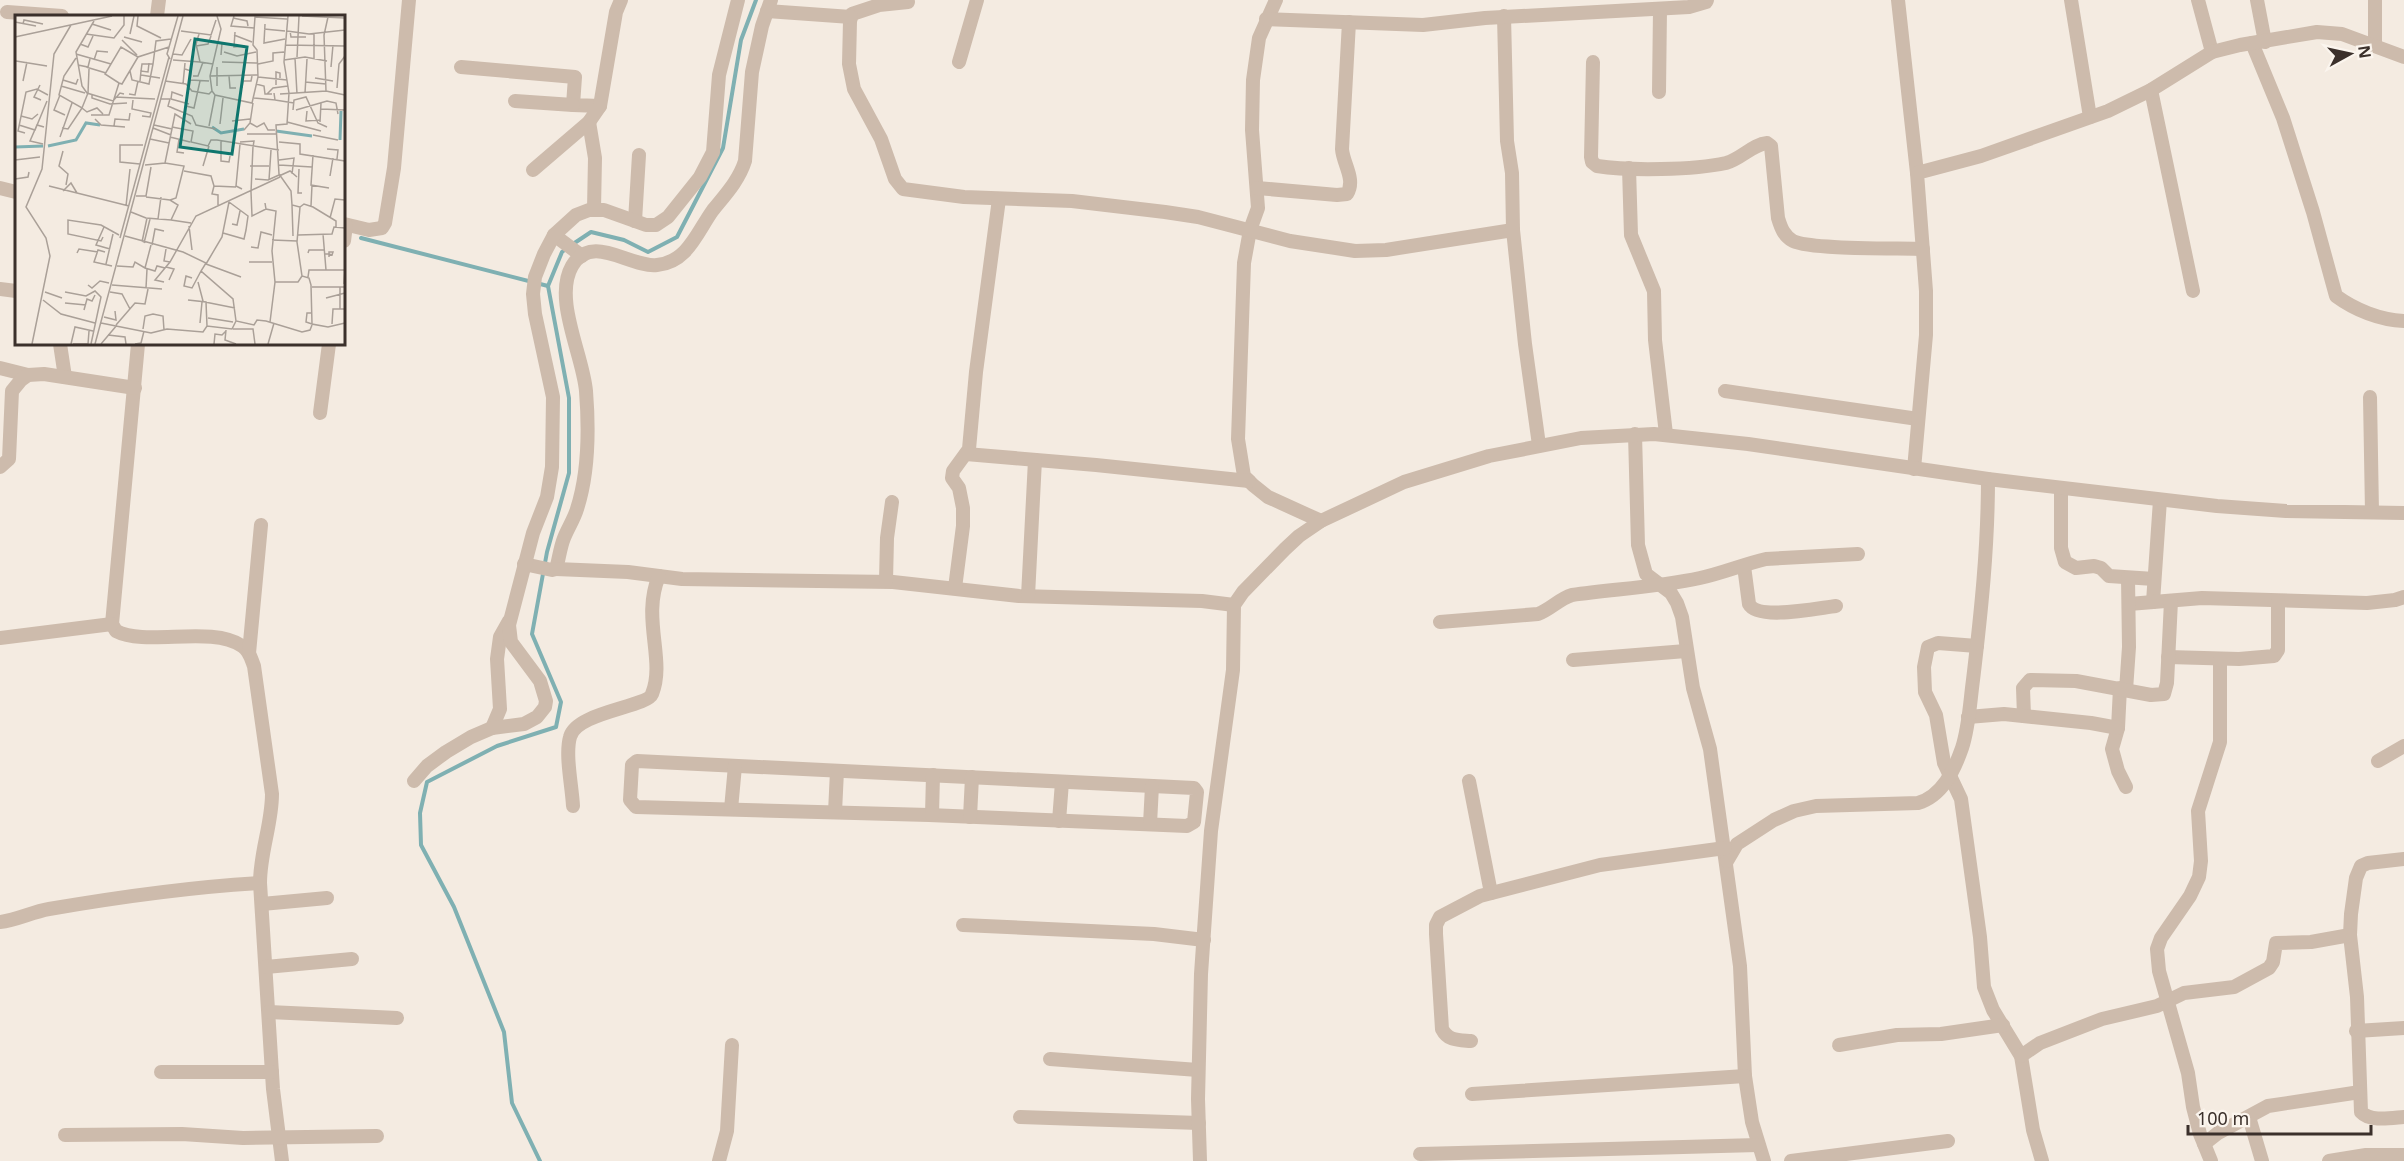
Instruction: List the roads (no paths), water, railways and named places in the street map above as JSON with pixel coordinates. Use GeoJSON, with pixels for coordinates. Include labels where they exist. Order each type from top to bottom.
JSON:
{"type":"FeatureCollection","features":[{"type":"Feature","properties":{"kind":"street"},"geometry":{"type":"LineString","coordinates":[[158,15],[159,0]]}},
{"type":"Feature","properties":{"kind":"street"},"geometry":{"type":"LineString","coordinates":[[345,224],[375,230],[382,228],[385,223],[394,168],[409,0]]}},
{"type":"Feature","properties":{"kind":"street"},"geometry":{"type":"LineString","coordinates":[[532,170],[590,122],[600,106],[616,12],[621,0]]}},
{"type":"Feature","properties":{"kind":"street"},"geometry":{"type":"LineString","coordinates":[[414,781],[427,766],[471,737],[492,728],[524,724],[537,717],[545,707],[546,701],[540,681],[511,642],[509,625],[550,484],[554,433],[554,397],[535,314],[535,280],[544,254],[576,215],[594,209],[616,213],[651,226],[662,222],[700,177],[709,162],[715,140],[719,75],[738,0]]}},
{"type":"Feature","properties":{"kind":"street"},"geometry":{"type":"LineString","coordinates":[[959,62],[977,0]]}},
{"type":"Feature","properties":{"kind":"street"},"geometry":{"type":"LineString","coordinates":[[1276,0],[1266,19],[1256,54],[1252,93],[1252,130],[1258,208],[1244,263],[1244,309],[1238,416],[1241,465],[1244,476],[1268,497],[1321,521]]}},
{"type":"Feature","properties":{"kind":"street"},"geometry":{"type":"LineString","coordinates":[[1266,19],[1423,25],[1563,7],[1636,5],[1689,7],[1707,0]]}},
{"type":"Feature","properties":{"kind":"street"},"geometry":{"type":"LineString","coordinates":[[1898,0],[1917,172],[1926,291],[1926,334],[1914,469]]}},
{"type":"Feature","properties":{"kind":"street"},"geometry":{"type":"LineString","coordinates":[[2071,0],[2090,117]]}},
{"type":"Feature","properties":{"kind":"street"},"geometry":{"type":"LineString","coordinates":[[2198,0],[2212,52]]}},
{"type":"Feature","properties":{"kind":"street"},"geometry":{"type":"LineString","coordinates":[[2257,0],[2258,43],[2313,212],[2336,296],[2364,312],[2404,321]]}},
{"type":"Feature","properties":{"kind":"street"},"geometry":{"type":"LineString","coordinates":[[2375,0],[2375,46]]}},
{"type":"Feature","properties":{"kind":"street"},"geometry":{"type":"LineString","coordinates":[[908,2],[869,7],[856,11],[851,16],[849,64],[854,89],[881,139],[898,186],[909,191],[999,199],[1072,201],[1143,209],[1198,217],[1290,241],[1355,251],[1386,250],[1513,230]]}},
{"type":"Feature","properties":{"kind":"street"},"geometry":{"type":"LineString","coordinates":[[556,237],[579,254],[601,251],[641,264],[657,265],[673,260],[694,242],[712,212],[743,170],[747,147],[752,72],[769,5],[851,16]]}},
{"type":"Feature","properties":{"kind":"street"},"geometry":{"type":"LineString","coordinates":[[1659,92],[1667,5]]}},
{"type":"Feature","properties":{"kind":"street"},"geometry":{"type":"LineString","coordinates":[[7,12],[48,15]]}},
{"type":"Feature","properties":{"kind":"street"},"geometry":{"type":"LineString","coordinates":[[1504,16],[1507,141],[1512,173],[1513,230],[1539,445]]}},
{"type":"Feature","properties":{"kind":"street"},"geometry":{"type":"LineString","coordinates":[[1257,188],[1337,195],[1347,194],[1350,189],[1349,171],[1342,149],[1349,22]]}},
{"type":"Feature","properties":{"kind":"street"},"geometry":{"type":"LineString","coordinates":[[1917,172],[1981,156],[2135,100],[2212,52],[2317,32],[2333,33],[2404,57]]}},
{"type":"Feature","properties":{"kind":"street"},"geometry":{"type":"LineString","coordinates":[[1593,62],[1592,162],[1602,167],[1689,167],[1724,163],[1743,156],[1757,145],[1767,143],[1771,146],[1772,151],[1778,218],[1781,228],[1792,240],[1811,245],[1923,249]]}},
{"type":"Feature","properties":{"kind":"street"},"geometry":{"type":"LineString","coordinates":[[461,67],[575,77],[573,105]]}},
{"type":"Feature","properties":{"kind":"street"},"geometry":{"type":"LineString","coordinates":[[2151,90],[2193,291]]}},
{"type":"Feature","properties":{"kind":"street"},"geometry":{"type":"LineString","coordinates":[[515,101],[600,106]]}},
{"type":"Feature","properties":{"kind":"street"},"geometry":{"type":"LineString","coordinates":[[590,122],[595,158],[594,209]]}},
{"type":"Feature","properties":{"kind":"street"},"geometry":{"type":"LineString","coordinates":[[635,221],[639,155]]}},
{"type":"Feature","properties":{"kind":"street"},"geometry":{"type":"LineString","coordinates":[[1629,168],[1631,235],[1654,291],[1655,340],[1665,434]]}},
{"type":"Feature","properties":{"kind":"street"},"geometry":{"type":"LineString","coordinates":[[0,188],[15,192]]}},
{"type":"Feature","properties":{"kind":"street"},"geometry":{"type":"LineString","coordinates":[[955,588],[963,508],[959,488],[952,478],[952,471],[969,449],[978,355],[999,199]]}},
{"type":"Feature","properties":{"kind":"street"},"geometry":{"type":"LineString","coordinates":[[554,569],[564,538],[577,511],[586,454],[586,390],[572,329],[566,288],[569,273],[579,254]]}},
{"type":"Feature","properties":{"kind":"street"},"geometry":{"type":"LineString","coordinates":[[0,289],[15,291]]}},
{"type":"Feature","properties":{"kind":"street"},"geometry":{"type":"LineString","coordinates":[[60,345],[65,377]]}},
{"type":"Feature","properties":{"kind":"street"},"geometry":{"type":"LineString","coordinates":[[138,345],[112,624],[116,632],[129,636],[218,638],[243,646],[249,653]]}},
{"type":"Feature","properties":{"kind":"street"},"geometry":{"type":"LineString","coordinates":[[320,413],[329,345]]}},
{"type":"Feature","properties":{"kind":"street"},"geometry":{"type":"LineString","coordinates":[[0,368],[28,375],[40,373],[135,388]]}},
{"type":"Feature","properties":{"kind":"street"},"geometry":{"type":"LineString","coordinates":[[0,467],[7,463],[10,451],[12,391],[28,375]]}},
{"type":"Feature","properties":{"kind":"street"},"geometry":{"type":"LineString","coordinates":[[1725,391],[1918,418]]}},
{"type":"Feature","properties":{"kind":"street"},"geometry":{"type":"LineString","coordinates":[[2370,397],[2372,512]]}},
{"type":"Feature","properties":{"kind":"street"},"geometry":{"type":"LineString","coordinates":[[1635,434],[1638,546],[1646,574],[1671,593],[1682,617],[1693,688],[1710,749],[1726,854],[1742,990],[1746,1076],[1752,1122],[1764,1161]]}},
{"type":"Feature","properties":{"kind":"street"},"geometry":{"type":"LineString","coordinates":[[1200,1161],[1198,1070],[1204,940],[1214,810],[1233,670],[1234,605],[1243,592],[1285,549],[1321,521],[1404,482],[1489,456],[1581,438],[1635,434],[1665,434],[1988,479],[2160,500],[2286,511],[2404,513]]}},
{"type":"Feature","properties":{"kind":"street"},"geometry":{"type":"LineString","coordinates":[[966,454],[1249,481]]}},
{"type":"Feature","properties":{"kind":"street"},"geometry":{"type":"LineString","coordinates":[[1028,596],[1035,460]]}},
{"type":"Feature","properties":{"kind":"street"},"geometry":{"type":"LineString","coordinates":[[1471,1041],[1452,1039],[1445,1036],[1442,1029],[1436,925],[1440,917],[1447,912],[1491,893],[1600,865],[1726,854],[1737,844],[1783,815],[1816,806],[1879,806],[1918,803],[1937,794],[1950,775],[1963,746],[1968,717],[1986,556],[1988,479]]}},
{"type":"Feature","properties":{"kind":"street"},"geometry":{"type":"LineString","coordinates":[[2061,488],[2061,548],[2065,562],[2076,568],[2094,566],[2101,568],[2109,576],[2154,579]]}},
{"type":"Feature","properties":{"kind":"street"},"geometry":{"type":"LineString","coordinates":[[2153,602],[2160,500]]}},
{"type":"Feature","properties":{"kind":"street"},"geometry":{"type":"LineString","coordinates":[[886,581],[891,502]]}},
{"type":"Feature","properties":{"kind":"street"},"geometry":{"type":"LineString","coordinates":[[261,525],[249,653],[257,680],[272,794],[260,862],[260,883],[272,1072],[282,1161]]}},
{"type":"Feature","properties":{"kind":"street"},"geometry":{"type":"LineString","coordinates":[[1440,622],[1527,617],[1546,611],[1562,598],[1572,595],[1661,586],[1780,557],[1858,554]]}},
{"type":"Feature","properties":{"kind":"street"},"geometry":{"type":"LineString","coordinates":[[527,564],[554,569],[628,572],[682,579],[886,581],[1028,596],[1202,601],[1234,605]]}},
{"type":"Feature","properties":{"kind":"street"},"geometry":{"type":"LineString","coordinates":[[1744,566],[1749,604],[1752,610],[1769,614],[1836,606]]}},
{"type":"Feature","properties":{"kind":"street"},"geometry":{"type":"LineString","coordinates":[[573,806],[569,752],[569,738],[572,730],[599,715],[646,701],[652,695],[655,673],[650,605],[653,589],[659,576]]}},
{"type":"Feature","properties":{"kind":"street"},"geometry":{"type":"LineString","coordinates":[[2126,787],[2118,771],[2112,749],[2129,665],[2128,578]]}},
{"type":"Feature","properties":{"kind":"street"},"geometry":{"type":"LineString","coordinates":[[2129,604],[2202,598],[2367,603],[2404,597]]}},
{"type":"Feature","properties":{"kind":"street"},"geometry":{"type":"LineString","coordinates":[[2024,717],[2023,688],[2030,680],[2076,681],[2151,695],[2164,694],[2167,683],[2171,601]]}},
{"type":"Feature","properties":{"kind":"street"},"geometry":{"type":"LineString","coordinates":[[2168,657],[2252,659],[2274,656],[2278,650],[2278,601]]}},
{"type":"Feature","properties":{"kind":"street"},"geometry":{"type":"LineString","coordinates":[[492,728],[500,709],[497,659],[500,637],[512,617]]}},
{"type":"Feature","properties":{"kind":"street"},"geometry":{"type":"LineString","coordinates":[[0,638],[112,624]]}},
{"type":"Feature","properties":{"kind":"street"},"geometry":{"type":"LineString","coordinates":[[1977,646],[1938,643],[1928,647],[1925,692],[1936,715],[1939,742],[1963,807],[1980,937],[1984,987],[1989,1003],[2021,1056],[2033,1130],[2042,1161]]}},
{"type":"Feature","properties":{"kind":"street"},"geometry":{"type":"LineString","coordinates":[[1573,660],[1686,651]]}},
{"type":"Feature","properties":{"kind":"street"},"geometry":{"type":"LineString","coordinates":[[2211,1161],[2193,1107],[2184,1060],[2159,971],[2157,949],[2161,938],[2190,896],[2199,877],[2201,861],[2198,811],[2220,742],[2220,659]]}},
{"type":"Feature","properties":{"kind":"street"},"geometry":{"type":"LineString","coordinates":[[1968,717],[1998,714],[2118,728]]}},
{"type":"Feature","properties":{"kind":"street"},"geometry":{"type":"LineString","coordinates":[[2379,761],[2404,746]]}},
{"type":"Feature","properties":{"kind":"street"},"geometry":{"type":"LineString","coordinates":[[637,761],[735,766],[1194,788],[1197,792],[1196,808],[1194,822],[1190,825],[636,807],[630,800],[632,765],[637,761]]}},
{"type":"Feature","properties":{"kind":"street"},"geometry":{"type":"LineString","coordinates":[[731,809],[735,766]]}},
{"type":"Feature","properties":{"kind":"street"},"geometry":{"type":"LineString","coordinates":[[835,812],[837,771]]}},
{"type":"Feature","properties":{"kind":"street"},"geometry":{"type":"LineString","coordinates":[[932,815],[933,775]]}},
{"type":"Feature","properties":{"kind":"street"},"geometry":{"type":"LineString","coordinates":[[970,817],[972,777]]}},
{"type":"Feature","properties":{"kind":"street"},"geometry":{"type":"LineString","coordinates":[[1469,781],[1491,893]]}},
{"type":"Feature","properties":{"kind":"street"},"geometry":{"type":"LineString","coordinates":[[1059,821],[1062,782]]}},
{"type":"Feature","properties":{"kind":"street"},"geometry":{"type":"LineString","coordinates":[[1150,824],[1152,786]]}},
{"type":"Feature","properties":{"kind":"street"},"geometry":{"type":"LineString","coordinates":[[1196,808],[1214,810]]}},
{"type":"Feature","properties":{"kind":"street"},"geometry":{"type":"LineString","coordinates":[[2404,859],[2368,863],[2361,866],[2356,878],[2350,935],[2357,997],[2356,1032],[2361,1112],[2364,1116],[2377,1118],[2404,1117]]}},
{"type":"Feature","properties":{"kind":"street"},"geometry":{"type":"LineString","coordinates":[[0,922],[16,920],[46,909],[146,893],[190,887],[260,883]]}},
{"type":"Feature","properties":{"kind":"street"},"geometry":{"type":"LineString","coordinates":[[262,904],[327,898]]}},
{"type":"Feature","properties":{"kind":"street"},"geometry":{"type":"LineString","coordinates":[[963,925],[1154,934],[1204,940]]}},
{"type":"Feature","properties":{"kind":"street"},"geometry":{"type":"LineString","coordinates":[[2021,1056],[2040,1043],[2102,1018],[2167,1003],[2184,993],[2234,987],[2269,969],[2276,943],[2311,942],[2350,935]]}},
{"type":"Feature","properties":{"kind":"street"},"geometry":{"type":"LineString","coordinates":[[266,967],[352,959]]}},
{"type":"Feature","properties":{"kind":"street"},"geometry":{"type":"LineString","coordinates":[[269,1012],[397,1018]]}},
{"type":"Feature","properties":{"kind":"street"},"geometry":{"type":"LineString","coordinates":[[1839,1045],[1897,1035],[1941,1034],[2003,1025]]}},
{"type":"Feature","properties":{"kind":"street"},"geometry":{"type":"LineString","coordinates":[[2356,1032],[2404,1028]]}},
{"type":"Feature","properties":{"kind":"street"},"geometry":{"type":"LineString","coordinates":[[719,1161],[727,1131],[732,1045]]}},
{"type":"Feature","properties":{"kind":"street"},"geometry":{"type":"LineString","coordinates":[[1050,1059],[1198,1070]]}},
{"type":"Feature","properties":{"kind":"street"},"geometry":{"type":"LineString","coordinates":[[161,1072],[272,1072]]}},
{"type":"Feature","properties":{"kind":"street"},"geometry":{"type":"LineString","coordinates":[[1472,1094],[1746,1076]]}},
{"type":"Feature","properties":{"kind":"street"},"geometry":{"type":"LineString","coordinates":[[2204,1144],[2218,1133],[2278,1104],[2360,1092]]}},
{"type":"Feature","properties":{"kind":"street"},"geometry":{"type":"LineString","coordinates":[[1020,1117],[1199,1123]]}},
{"type":"Feature","properties":{"kind":"street"},"geometry":{"type":"LineString","coordinates":[[2249,1117],[2262,1161]]}},
{"type":"Feature","properties":{"kind":"street"},"geometry":{"type":"LineString","coordinates":[[65,1134],[192,1134],[243,1138],[377,1136]]}},
{"type":"Feature","properties":{"kind":"street"},"geometry":{"type":"LineString","coordinates":[[1791,1161],[1948,1142]]}},
{"type":"Feature","properties":{"kind":"street"},"geometry":{"type":"LineString","coordinates":[[1420,1154],[1758,1145]]}},
{"type":"Feature","properties":{"kind":"street"},"geometry":{"type":"LineString","coordinates":[[2330,1161],[2366,1155],[2404,1155]]}},
{"type":"Feature","properties":{"kind":"waterway"},"geometry":{"type":"LineString","coordinates":[[573,244],[591,232],[624,240],[648,252],[677,237],[723,148],[741,40],[756,0]]}},
{"type":"Feature","properties":{"kind":"waterway"},"geometry":{"type":"LineString","coordinates":[[361,238],[548,286]]}},
{"type":"Feature","properties":{"kind":"waterway"},"geometry":{"type":"LineString","coordinates":[[540,1161],[512,1103],[504,1032],[454,907],[421,845],[420,813],[427,782],[497,746],[556,727],[561,702],[532,634],[547,552],[569,473],[569,398],[548,286],[562,252],[567,248]]}}]}
